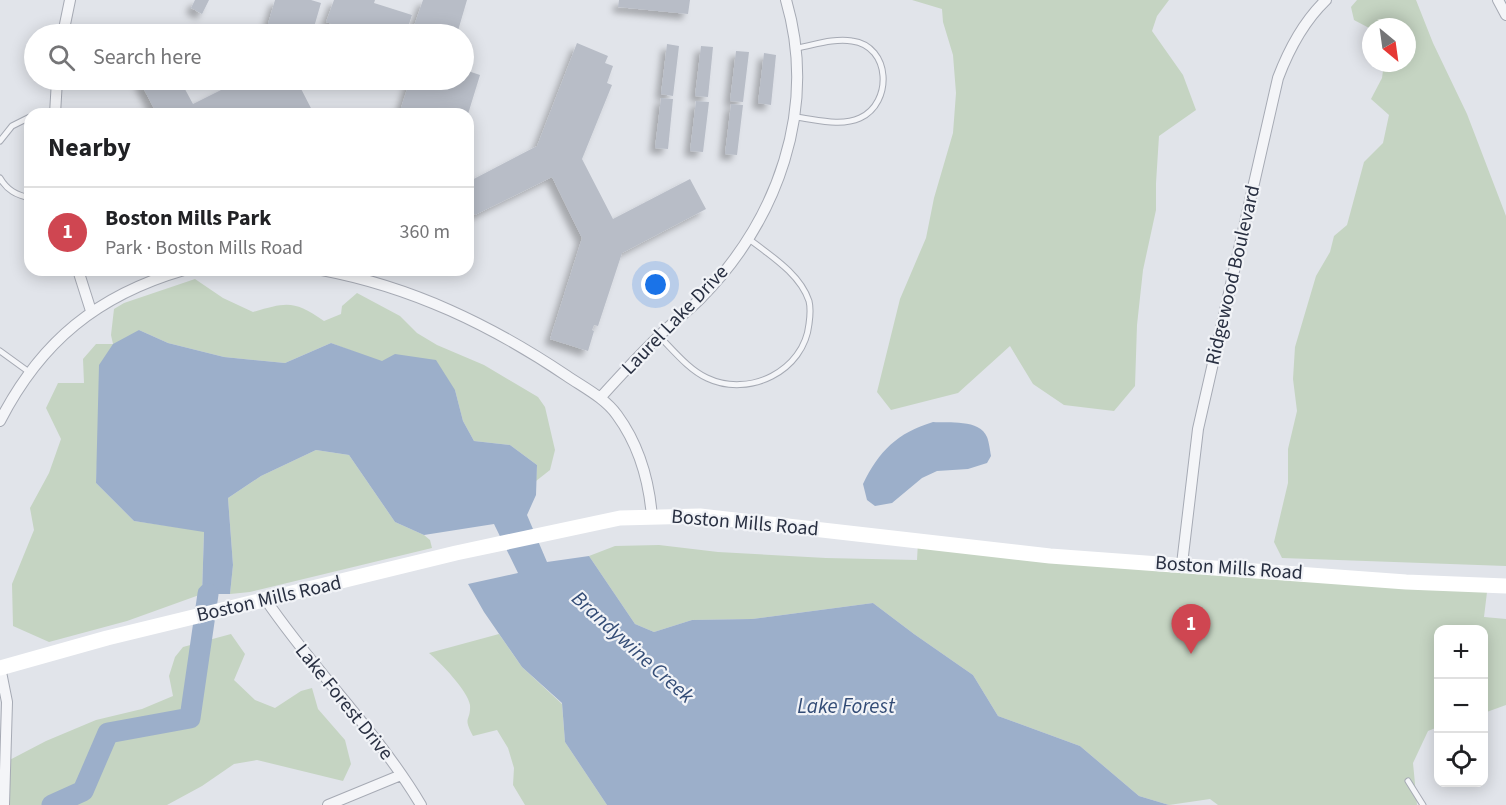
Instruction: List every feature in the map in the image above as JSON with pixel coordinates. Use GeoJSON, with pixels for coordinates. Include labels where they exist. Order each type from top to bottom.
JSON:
{"type":"FeatureCollection","features":[{"type":"Feature","properties":{"kind":"street"},"geometry":{"type":"LineString","coordinates":[[65,24],[70,0]]}},
{"type":"Feature","properties":{"kind":"street","name":"Laurel Lake Drive"},"geometry":{"type":"LineString","coordinates":[[600,398],[659,336],[701,298],[749,239],[769,199],[784,162],[798,95],[797,48],[793,22],[786,0]]}},
{"type":"Feature","properties":{"kind":"street","name":"Ridgewood Boulevard"},"geometry":{"type":"LineString","coordinates":[[1182,564],[1198,429],[1278,78],[1303,27],[1326,0]]}},
{"type":"Feature","properties":{"kind":"street"},"geometry":{"type":"LineString","coordinates":[[1498,0],[1506,15]]}},
{"type":"Feature","properties":{"kind":"street"},"geometry":{"type":"LineString","coordinates":[[55,108],[56,90]]}},
{"type":"Feature","properties":{"kind":"street"},"geometry":{"type":"LineString","coordinates":[[80,276],[91,311]]}},
{"type":"Feature","properties":{"kind":"street"},"geometry":{"type":"LineString","coordinates":[[0,421],[29,372],[57,340],[91,311],[134,288],[167,276]]}},
{"type":"Feature","properties":{"kind":"street"},"geometry":{"type":"LineString","coordinates":[[348,276],[405,291],[468,317],[523,347],[600,398],[616,414],[642,461],[650,498],[651,517]]}},
{"type":"Feature","properties":{"kind":"street","name":"Boston Mills Road"},"geometry":{"type":"LineString","coordinates":[[0,667],[199,615],[456,553],[620,518],[700,516],[1050,556],[1406,582],[1506,586]]}},
{"type":"Feature","properties":{"kind":"street","name":"Lake Forest Drive"},"geometry":{"type":"LineString","coordinates":[[266,600],[312,663],[375,738],[421,805]]}},
{"type":"Feature","properties":{"kind":"street"},"geometry":{"type":"LineString","coordinates":[[0,667],[7,702],[5,803]]}},
{"type":"Feature","properties":{"kind":"street"},"geometry":{"type":"LineString","coordinates":[[328,805],[401,775]]}},
{"type":"Feature","properties":{"kind":"lane"},"geometry":{"type":"LineString","coordinates":[[795,117],[839,122],[859,119],[876,105],[883,91],[884,82],[884,74],[878,59],[861,43],[840,40],[797,48]]}},
{"type":"Feature","properties":{"kind":"lane"},"geometry":{"type":"LineString","coordinates":[[0,141],[4,133],[24,120]]}},
{"type":"Feature","properties":{"kind":"lane"},"geometry":{"type":"LineString","coordinates":[[0,178],[9,190],[24,197]]}},
{"type":"Feature","properties":{"kind":"lane"},"geometry":{"type":"LineString","coordinates":[[659,336],[705,378],[721,383],[746,384],[767,378],[783,369],[797,356],[802,348],[809,322],[809,303],[805,292],[784,266],[749,239]]}},
{"type":"Feature","properties":{"kind":"lane"},"geometry":{"type":"LineString","coordinates":[[0,351],[29,372]]}},
{"type":"Feature","properties":{"kind":"lane"},"geometry":{"type":"LineString","coordinates":[[1408,781],[1423,805]]}},
{"type":"Feature","properties":{"kind":"green space"},"geometry":{"type":"Polygon","coordinates":[[[912,0],[1169,0],[1157,16],[1152,31],[1183,75],[1196,110],[1159,136],[1156,210],[1143,270],[1137,325],[1135,386],[1114,411],[1064,405],[1033,384],[1010,346],[958,393],[891,410],[877,392],[900,299],[926,238],[934,198],[953,133],[956,93],[953,55],[943,22],[942,9],[912,0]]]}},
{"type":"Feature","properties":{"kind":"green space"},"geometry":{"type":"Polygon","coordinates":[[[1357,0],[1416,0],[1433,43],[1467,114],[1506,216],[1506,566],[1282,558],[1274,542],[1288,483],[1288,449],[1297,411],[1293,379],[1295,347],[1316,276],[1330,252],[1334,236],[1347,225],[1364,162],[1383,143],[1389,115],[1371,99],[1383,72],[1416,72],[1416,18],[1362,18],[1362,24],[1354,20],[1351,7],[1357,0]]]}},
{"type":"Feature","properties":{"kind":"green space"},"geometry":{"type":"Polygon","coordinates":[[[195,279],[223,298],[253,312],[274,306],[290,305],[305,309],[324,321],[341,314],[342,306],[357,293],[400,316],[417,333],[437,345],[484,365],[538,397],[545,407],[555,450],[550,470],[536,481],[537,465],[510,445],[474,441],[463,421],[455,390],[331,343],[285,363],[224,357],[168,343],[139,330],[98,443],[96,483],[134,521],[204,531],[202,594],[127,621],[49,642],[13,626],[12,584],[34,530],[30,508],[49,473],[61,439],[46,408],[58,383],[84,383],[83,359],[96,344],[113,344],[111,335],[114,309],[124,303],[195,279]]]}},
{"type":"Feature","properties":{"kind":"green space"},"geometry":{"type":"Polygon","coordinates":[[[316,450],[349,455],[395,522],[424,535],[430,540],[432,548],[250,592],[230,594],[233,565],[228,498],[261,476],[316,450]]]}},
{"type":"Feature","properties":{"kind":"green space"},"geometry":{"type":"Polygon","coordinates":[[[918,542],[1487,592],[1484,617],[1506,619],[1506,705],[1488,712],[1488,625],[1434,625],[1434,729],[1428,731],[1413,763],[1417,805],[1218,805],[1210,799],[1169,805],[1139,796],[1080,746],[998,716],[973,675],[873,603],[752,619],[692,620],[654,632],[635,624],[589,556],[615,546],[659,545],[718,552],[917,560],[918,542]]]}},
{"type":"Feature","properties":{"kind":"green space"},"geometry":{"type":"Polygon","coordinates":[[[231,634],[245,654],[234,680],[255,700],[275,708],[301,691],[312,688],[318,709],[345,740],[351,764],[343,781],[257,760],[234,764],[202,786],[167,805],[0,805],[0,765],[46,741],[96,720],[142,709],[173,696],[169,676],[175,657],[183,647],[231,634]]]}},
{"type":"Feature","properties":{"kind":"green space"},"geometry":{"type":"Polygon","coordinates":[[[499,634],[522,667],[562,704],[565,742],[607,805],[525,805],[513,785],[514,768],[508,748],[497,730],[473,736],[467,722],[470,710],[468,699],[453,677],[429,653],[499,634]]]}},
{"type":"Feature","properties":{"kind":"water","name":"Lake Forest"},"geometry":{"type":"Polygon","coordinates":[[[139,330],[168,343],[224,357],[285,363],[331,343],[382,361],[395,354],[436,360],[455,390],[463,421],[474,441],[510,445],[537,465],[536,495],[527,515],[547,562],[589,556],[635,624],[654,632],[692,620],[752,619],[873,603],[973,675],[998,716],[1080,746],[1139,796],[1169,805],[607,805],[565,742],[562,703],[522,667],[484,612],[468,584],[518,573],[494,524],[424,535],[395,522],[349,455],[316,450],[261,476],[228,498],[233,565],[230,594],[202,594],[204,532],[134,521],[96,483],[99,365],[113,344],[139,330]]]}},
{"type":"Feature","properties":{"kind":"water"},"geometry":{"type":"Polygon","coordinates":[[[933,422],[963,423],[978,427],[988,439],[991,456],[987,463],[968,469],[937,471],[922,478],[892,503],[875,506],[867,500],[863,484],[883,453],[899,438],[920,426],[933,422]]]}},
{"type":"Feature","properties":{"kind":"building"},"geometry":{"type":"Polygon","coordinates":[[[195,0],[209,0],[202,14],[191,8],[195,0]]]}},
{"type":"Feature","properties":{"kind":"building"},"geometry":{"type":"Polygon","coordinates":[[[275,0],[311,0],[321,3],[315,24],[268,24],[275,0]]]}},
{"type":"Feature","properties":{"kind":"building"},"geometry":{"type":"Polygon","coordinates":[[[334,0],[375,0],[374,3],[412,15],[409,24],[332,24],[326,22],[334,0]]]}},
{"type":"Feature","properties":{"kind":"building"},"geometry":{"type":"Polygon","coordinates":[[[423,0],[467,0],[460,24],[415,24],[423,0]]]}},
{"type":"Feature","properties":{"kind":"building"},"geometry":{"type":"Polygon","coordinates":[[[619,0],[690,0],[688,14],[618,7],[619,0]]]}},
{"type":"Feature","properties":{"kind":"building"},"geometry":{"type":"Polygon","coordinates":[[[577,43],[608,56],[605,63],[613,66],[607,83],[612,85],[582,159],[613,219],[690,179],[706,209],[622,253],[598,326],[594,325],[592,330],[594,331],[588,351],[550,339],[582,238],[552,177],[475,215],[474,213],[474,179],[537,146],[577,43]]]}},
{"type":"Feature","properties":{"kind":"building"},"geometry":{"type":"Polygon","coordinates":[[[667,44],[679,46],[673,96],[661,94],[667,44]]]}},
{"type":"Feature","properties":{"kind":"building"},"geometry":{"type":"Polygon","coordinates":[[[701,46],[713,47],[708,97],[695,96],[701,46]]]}},
{"type":"Feature","properties":{"kind":"building"},"geometry":{"type":"Polygon","coordinates":[[[736,51],[749,52],[743,102],[730,101],[736,51]]]}},
{"type":"Feature","properties":{"kind":"building"},"geometry":{"type":"Polygon","coordinates":[[[764,53],[776,55],[771,105],[758,103],[764,53]]]}},
{"type":"Feature","properties":{"kind":"building"},"geometry":{"type":"Polygon","coordinates":[[[474,73],[480,75],[470,108],[401,108],[407,90],[474,90],[474,73]]]}},
{"type":"Feature","properties":{"kind":"building"},"geometry":{"type":"Polygon","coordinates":[[[144,90],[185,90],[193,104],[221,90],[302,90],[311,108],[154,108],[144,90]]]}},
{"type":"Feature","properties":{"kind":"building"},"geometry":{"type":"Polygon","coordinates":[[[661,98],[673,99],[668,149],[655,148],[661,98]]]}},
{"type":"Feature","properties":{"kind":"building"},"geometry":{"type":"Polygon","coordinates":[[[696,101],[709,102],[703,152],[690,151],[696,101]]]}},
{"type":"Feature","properties":{"kind":"building"},"geometry":{"type":"Polygon","coordinates":[[[731,104],[743,105],[737,155],[725,154],[731,104]]]}},
{"type":"Feature","properties":{"kind":"waterway"},"geometry":{"type":"LineString","coordinates":[[52,805],[83,791],[108,733],[190,718],[208,594]]}},
{"type":"Feature","properties":{"kind":"place","name":"Boston Mills Park"},"geometry":{"type":"Point","coordinates":[1191,654]}},
{"type":"Feature","properties":{"kind":"water label","name":"Brandywine Creek"},"geometry":{"type":"Point","coordinates":[633,647]}}]}
